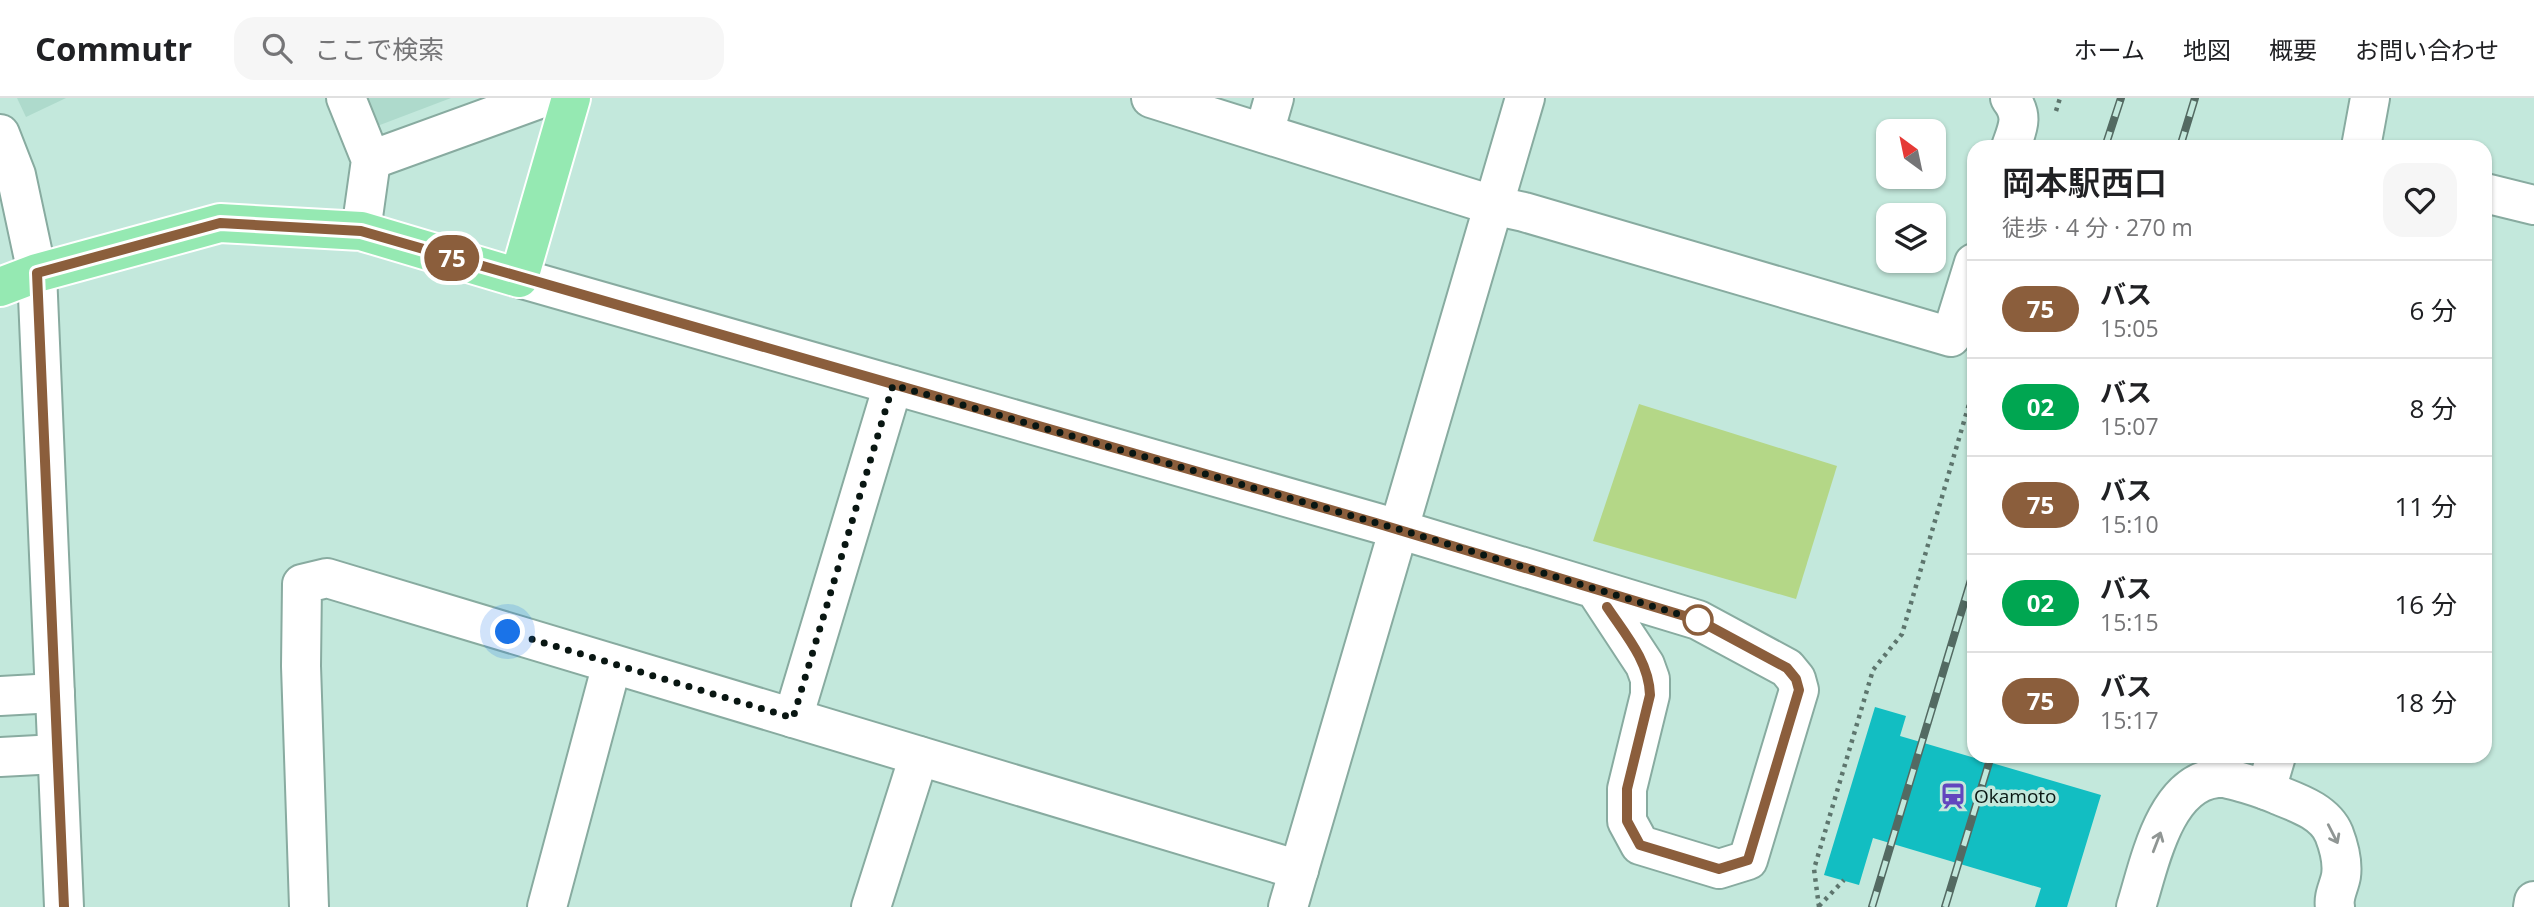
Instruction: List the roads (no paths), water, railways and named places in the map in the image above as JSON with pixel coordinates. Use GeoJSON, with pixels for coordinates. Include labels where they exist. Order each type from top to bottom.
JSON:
{"type":"FeatureCollection","features":[{"type":"Feature","properties":{"kind":"main road"},"geometry":{"type":"LineString","coordinates":[[0,287],[37,273],[220,223],[361,231],[519,278],[571,98]]}},
{"type":"Feature","properties":{"kind":"street"},"geometry":{"type":"LineString","coordinates":[[346,98],[372,160],[361,231]]}},
{"type":"Feature","properties":{"kind":"street"},"geometry":{"type":"LineString","coordinates":[[372,160],[468,111],[542,98]]}},
{"type":"Feature","properties":{"kind":"street"},"geometry":{"type":"LineString","coordinates":[[1151,98],[1269,116],[1492,205],[1951,337],[1967,286]]}},
{"type":"Feature","properties":{"kind":"street"},"geometry":{"type":"LineString","coordinates":[[1288,907],[1525,98]]}},
{"type":"Feature","properties":{"kind":"street"},"geometry":{"type":"LineString","coordinates":[[2010,98],[2017,107],[2019,122],[2013,140]]}},
{"type":"Feature","properties":{"kind":"street"},"geometry":{"type":"LineString","coordinates":[[2362,140],[2370,98]]}},
{"type":"Feature","properties":{"kind":"street"},"geometry":{"type":"LineString","coordinates":[[0,134],[16,175],[37,273],[64,907]]}},
{"type":"Feature","properties":{"kind":"street"},"geometry":{"type":"LineString","coordinates":[[2492,195],[2534,205]]}},
{"type":"Feature","properties":{"kind":"street"},"geometry":{"type":"LineString","coordinates":[[519,278],[1398,529],[1698,620],[1787,668],[1796,679],[1799,690],[1748,860],[1719,869],[1640,845],[1627,821],[1627,789],[1650,695],[1650,679],[1645,665],[1595,589]]}},
{"type":"Feature","properties":{"kind":"street"},"geometry":{"type":"LineString","coordinates":[[793,718],[893,385]]}},
{"type":"Feature","properties":{"kind":"street"},"geometry":{"type":"LineString","coordinates":[[309,907],[301,666],[302,584],[327,578],[1299,870]]}},
{"type":"Feature","properties":{"kind":"street"},"geometry":{"type":"LineString","coordinates":[[547,907],[612,664]]}},
{"type":"Feature","properties":{"kind":"street"},"geometry":{"type":"LineString","coordinates":[[0,696],[55,693]]}},
{"type":"Feature","properties":{"kind":"street"},"geometry":{"type":"LineString","coordinates":[[0,757],[57,754]]}},
{"type":"Feature","properties":{"kind":"street"},"geometry":{"type":"LineString","coordinates":[[871,907],[919,756]]}},
{"type":"Feature","properties":{"kind":"street"},"geometry":{"type":"LineString","coordinates":[[2136,907],[2157,841],[2179,796],[2196,784],[2218,777],[2271,773],[2318,813],[2333,830],[2340,852],[2341,875],[2335,907]]}},
{"type":"Feature","properties":{"kind":"street"},"geometry":{"type":"LineString","coordinates":[[2532,907],[2534,901]]}},
{"type":"Feature","properties":{"kind":"railway"},"geometry":{"type":"LineString","coordinates":[[2107,140],[2121,98]]}},
{"type":"Feature","properties":{"kind":"railway"},"geometry":{"type":"LineString","coordinates":[[2182,140],[2195,98]]}},
{"type":"Feature","properties":{"kind":"railway"},"geometry":{"type":"LineString","coordinates":[[1872,907],[1967,593]]}},
{"type":"Feature","properties":{"kind":"railway"},"geometry":{"type":"LineString","coordinates":[[1945,907],[1989,763]]}},
{"type":"Feature","properties":{"kind":"place","name":"Okamoto"},"geometry":{"type":"Point","coordinates":[1953,796]}}]}
